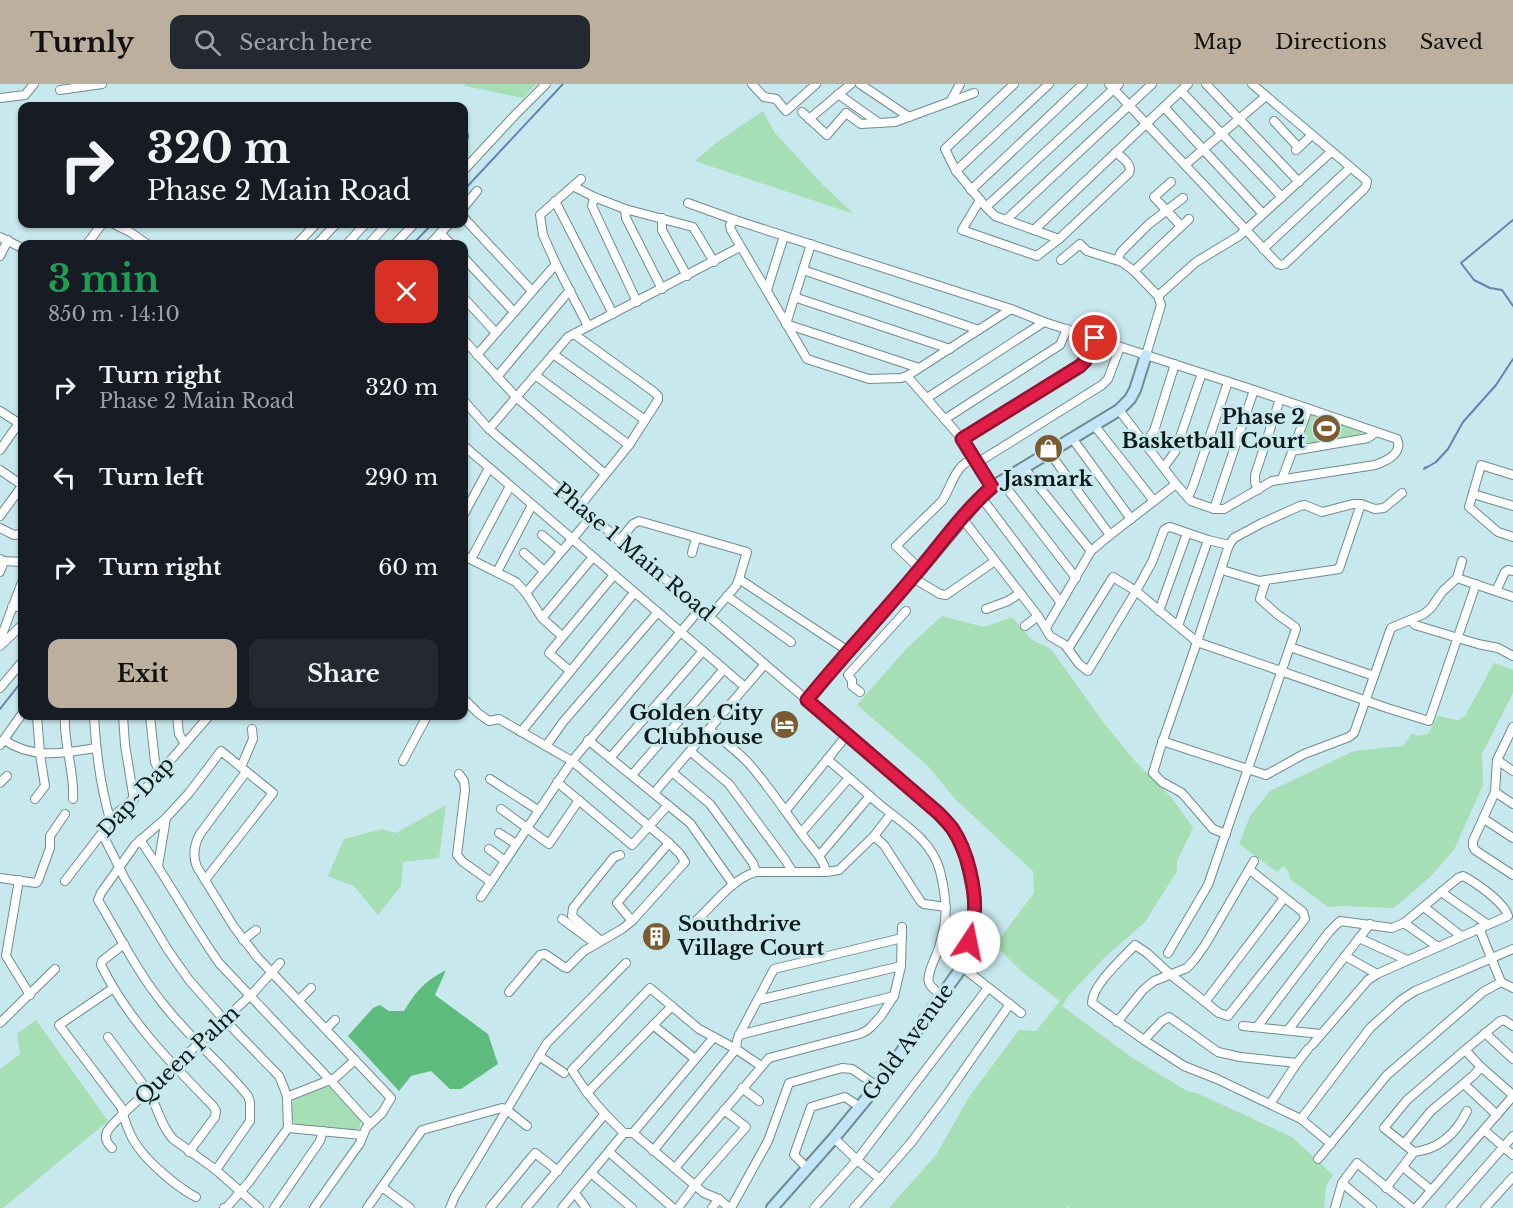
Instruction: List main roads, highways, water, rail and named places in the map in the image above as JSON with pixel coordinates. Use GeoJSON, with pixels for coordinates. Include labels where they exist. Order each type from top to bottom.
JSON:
{"type":"FeatureCollection","features":[{"type":"Feature","properties":{"kind":"waterway"},"geometry":{"type":"LineString","coordinates":[[468,186],[563,84]]}},
{"type":"Feature","properties":{"kind":"waterway"},"geometry":{"type":"LineString","coordinates":[[1513,220],[1461,263],[1474,280],[1490,288],[1502,290],[1513,306]]}},
{"type":"Feature","properties":{"kind":"waterway"},"geometry":{"type":"LineString","coordinates":[[417,240],[428,228]]}},
{"type":"Feature","properties":{"kind":"waterway"},"geometry":{"type":"LineString","coordinates":[[1426,467],[1424,469],[1436,462],[1448,449],[1463,422],[1496,385],[1513,359]]}},
{"type":"Feature","properties":{"kind":"waterway"},"geometry":{"type":"LineString","coordinates":[[0,709],[18,686]]}},
{"type":"Feature","properties":{"kind":"place","name":"Phase 2 Basketball Court"},"geometry":{"type":"Point","coordinates":[1326,429]}},
{"type":"Feature","properties":{"kind":"place","name":"Jasmark"},"geometry":{"type":"Point","coordinates":[1048,448]}},
{"type":"Feature","properties":{"kind":"place","name":"Golden City Clubhouse"},"geometry":{"type":"Point","coordinates":[784,725]}},
{"type":"Feature","properties":{"kind":"place","name":"Southdrive Village Court"},"geometry":{"type":"Point","coordinates":[657,936]}}]}
